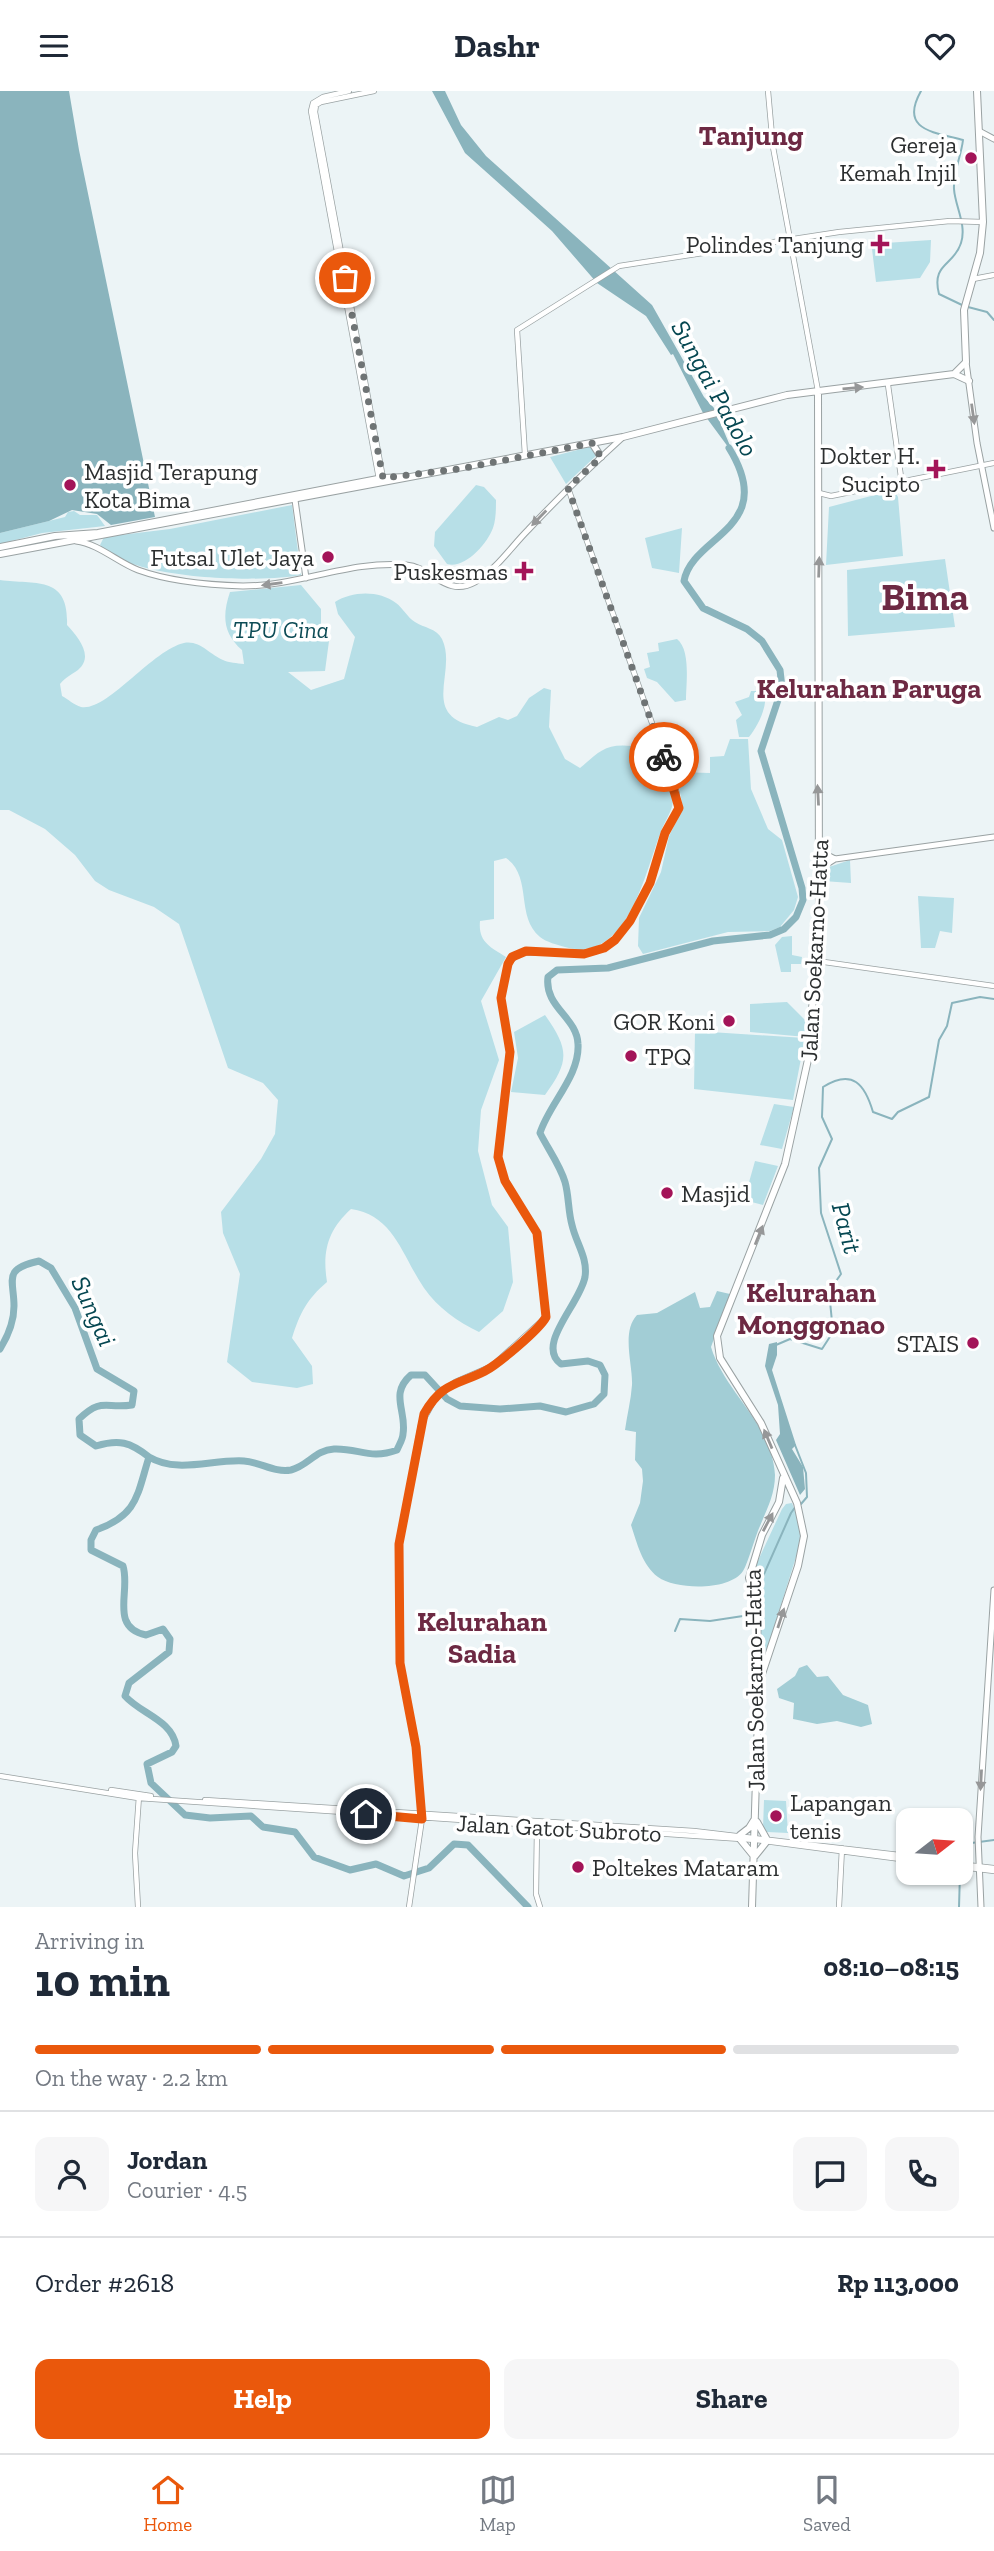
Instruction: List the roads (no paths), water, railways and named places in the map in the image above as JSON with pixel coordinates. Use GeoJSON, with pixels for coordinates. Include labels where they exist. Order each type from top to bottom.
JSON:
{"type":"FeatureCollection","features":[{"type":"Feature","properties":{"kind":"highway"},"geometry":{"type":"LineString","coordinates":[[954,374],[966,362],[963,338],[965,307],[983,222],[977,91]]}},
{"type":"Feature","properties":{"kind":"highway"},"geometry":{"type":"LineString","coordinates":[[0,554],[35,542],[68,540],[295,500],[623,437],[702,418],[760,400],[818,391],[888,385],[954,374],[969,381]]}},
{"type":"Feature","properties":{"kind":"highway","name":"Jalan Soekarno-Hatta"},"geometry":{"type":"LineString","coordinates":[[757,1754],[759,1683],[798,1566],[804,1536],[797,1505],[761,1423],[720,1358],[717,1336],[785,1164],[807,1075],[817,961],[820,851],[818,391]]}},
{"type":"Feature","properties":{"kind":"highway"},"geometry":{"type":"LineString","coordinates":[[592,443],[601,457]]}},
{"type":"Feature","properties":{"kind":"highway"},"geometry":{"type":"LineString","coordinates":[[0,547],[97,535],[381,478],[405,477]]}},
{"type":"Feature","properties":{"kind":"highway"},"geometry":{"type":"LineString","coordinates":[[95,547],[97,535]]}},
{"type":"Feature","properties":{"kind":"highway","name":"Jalan Soekarno-Hatta"},"geometry":{"type":"LineString","coordinates":[[751,1905],[757,1771],[758,1609],[749,1578],[751,1564],[779,1501],[784,1476]]}},
{"type":"Feature","properties":{"kind":"highway"},"geometry":{"type":"LineString","coordinates":[[779,1501],[797,1505]]}},
{"type":"Feature","properties":{"kind":"highway"},"geometry":{"type":"LineString","coordinates":[[755,1820],[767,1840],[754,1856],[740,1837],[755,1820]]}},
{"type":"Feature","properties":{"kind":"main road"},"geometry":{"type":"LineString","coordinates":[[979,131],[994,139]]}},
{"type":"Feature","properties":{"kind":"main road"},"geometry":{"type":"LineString","coordinates":[[966,362],[994,528]]}},
{"type":"Feature","properties":{"kind":"main road"},"geometry":{"type":"LineString","coordinates":[[68,540],[95,547],[139,570],[174,580],[254,586],[357,566],[410,565],[451,586],[473,583],[623,437]]}},
{"type":"Feature","properties":{"kind":"main road"},"geometry":{"type":"LineString","coordinates":[[295,500],[306,578]]}},
{"type":"Feature","properties":{"kind":"main road"},"geometry":{"type":"LineString","coordinates":[[819,869],[835,859],[994,838]]}},
{"type":"Feature","properties":{"kind":"main road"},"geometry":{"type":"LineString","coordinates":[[820,851],[835,859]]}},
{"type":"Feature","properties":{"kind":"main road"},"geometry":{"type":"LineString","coordinates":[[981,1907],[978,1837],[994,1590]]}},
{"type":"Feature","properties":{"kind":"street"},"geometry":{"type":"LineString","coordinates":[[334,96],[349,91]]}},
{"type":"Feature","properties":{"kind":"street"},"geometry":{"type":"LineString","coordinates":[[374,91],[318,99],[312,104],[381,478]]}},
{"type":"Feature","properties":{"kind":"street"},"geometry":{"type":"LineString","coordinates":[[768,91],[772,147],[818,391]]}},
{"type":"Feature","properties":{"kind":"street"},"geometry":{"type":"LineString","coordinates":[[525,456],[517,330],[616,267],[789,239],[960,221],[983,222]]}},
{"type":"Feature","properties":{"kind":"street"},"geometry":{"type":"LineString","coordinates":[[973,279],[994,275]]}},
{"type":"Feature","properties":{"kind":"street"},"geometry":{"type":"LineString","coordinates":[[888,385],[902,484]]}},
{"type":"Feature","properties":{"kind":"street"},"geometry":{"type":"LineString","coordinates":[[819,503],[831,496],[902,484],[994,463]]}},
{"type":"Feature","properties":{"kind":"street"},"geometry":{"type":"LineString","coordinates":[[409,1907],[422,1817],[416,1747],[400,1663],[399,1544],[421,1424],[436,1398],[450,1385],[485,1371],[546,1317],[537,1233],[505,1181],[498,1157],[510,1052],[501,998],[508,964],[512,957],[526,951],[584,954],[604,948],[615,940],[630,921],[650,883],[665,833],[679,808],[653,724],[568,488]]}},
{"type":"Feature","properties":{"kind":"street"},"geometry":{"type":"LineString","coordinates":[[819,492],[831,496]]}},
{"type":"Feature","properties":{"kind":"street"},"geometry":{"type":"LineString","coordinates":[[817,961],[994,986]]}},
{"type":"Feature","properties":{"kind":"street","name":"Jalan Gatot Subroto"},"geometry":{"type":"LineString","coordinates":[[0,1774],[168,1799],[537,1827],[614,1829]]}},
{"type":"Feature","properties":{"kind":"street"},"geometry":{"type":"LineString","coordinates":[[138,1907],[135,1853],[139,1796]]}},
{"type":"Feature","properties":{"kind":"street","name":"Jalan Gatot Subroto"},"geometry":{"type":"LineString","coordinates":[[422,1817],[754,1838],[896,1856]]}},
{"type":"Feature","properties":{"kind":"street"},"geometry":{"type":"LineString","coordinates":[[537,1827],[536,1894],[540,1907]]}},
{"type":"Feature","properties":{"kind":"street"},"geometry":{"type":"LineString","coordinates":[[839,1907],[842,1849]]}},
{"type":"Feature","properties":{"kind":"street"},"geometry":{"type":"LineString","coordinates":[[973,1867],[994,1870]]}},
{"type":"Feature","properties":{"kind":"waterway"},"geometry":{"type":"LineString","coordinates":[[921,91],[915,104],[917,122],[931,131],[963,140],[954,183],[962,222],[961,243],[958,251],[941,270],[937,284],[939,294],[962,305]]}},
{"type":"Feature","properties":{"kind":"waterway"},"geometry":{"type":"LineString","coordinates":[[968,307],[987,312],[994,320]]}},
{"type":"Feature","properties":{"kind":"waterway","name":"Sungai Padolo"},"geometry":{"type":"LineString","coordinates":[[528,1907],[468,1845],[454,1844],[429,1868],[404,1876],[376,1864],[350,1870],[314,1857],[295,1832],[263,1827],[251,1816],[210,1818],[185,1815],[151,1783],[147,1764],[172,1752],[176,1746],[173,1737],[162,1723],[125,1696],[129,1683],[169,1652],[170,1639],[163,1629],[146,1635],[135,1631],[128,1624],[124,1607],[123,1566],[91,1550],[91,1540],[96,1530],[120,1518],[134,1502],[149,1457],[172,1465],[244,1461],[285,1471],[297,1468],[327,1450],[343,1449],[372,1454],[397,1450],[404,1426],[400,1403],[401,1389],[411,1375],[425,1375],[447,1399],[460,1406],[500,1409],[540,1406],[566,1412],[594,1404],[604,1394],[605,1375],[600,1365],[588,1361],[561,1364],[554,1356],[556,1335],[581,1288],[585,1270],[571,1220],[565,1182],[540,1133],[569,1079],[578,1044],[572,1026],[551,996],[548,977],[557,970],[608,968],[713,941],[770,935],[784,929],[796,917],[803,900],[802,888],[761,751],[782,688],[780,670],[762,641],[747,629],[703,608],[684,581],[690,565],[739,514],[744,496],[742,475],[729,448]]}},
{"type":"Feature","properties":{"kind":"waterway","name":"Parit"},"geometry":{"type":"LineString","coordinates":[[776,1345],[790,1339],[822,1349],[833,1332],[829,1291],[841,1274],[821,1213],[819,1168],[832,1139],[822,1117],[823,1087],[842,1079],[850,1079],[862,1087],[873,1112],[892,1119],[898,1112],[929,1097],[939,1040],[947,1026],[952,1003],[980,997],[994,999]]}},
{"type":"Feature","properties":{"kind":"waterway","name":"Sungai"},"geometry":{"type":"LineString","coordinates":[[0,1349],[13,1317],[12,1282],[15,1272],[27,1264],[39,1261],[51,1268],[75,1308],[97,1369],[134,1391],[132,1405],[104,1405],[87,1412],[79,1419],[80,1435],[96,1446],[124,1443],[149,1457]]}},
{"type":"Feature","properties":{"kind":"waterway","name":"Parit"},"geometry":{"type":"LineString","coordinates":[[795,1445],[806,1473],[807,1497],[801,1504]]}},
{"type":"Feature","properties":{"kind":"waterway","name":"Parit"},"geometry":{"type":"LineString","coordinates":[[756,1592],[796,1506]]}},
{"type":"Feature","properties":{"kind":"waterway","name":"Parit"},"geometry":{"type":"LineString","coordinates":[[675,1631],[680,1619],[710,1621],[743,1616],[747,1614],[752,1595]]}},
{"type":"Feature","properties":{"kind":"waterway"},"geometry":{"type":"LineString","coordinates":[[973,1843],[994,1840]]}},
{"type":"Feature","properties":{"kind":"waterway"},"geometry":{"type":"LineString","coordinates":[[959,1907],[960,1885]]}},
{"type":"Feature","properties":{"kind":"place","name":"Gereja Kemah Injil"},"geometry":{"type":"Point","coordinates":[971,158]}},
{"type":"Feature","properties":{"kind":"place","name":"Polindes Tanjung"},"geometry":{"type":"Point","coordinates":[880,244]}},
{"type":"Feature","properties":{"kind":"place","name":"Dokter H. Sucipto"},"geometry":{"type":"Point","coordinates":[936,469]}},
{"type":"Feature","properties":{"kind":"place","name":"Masjid Terapung Kota Bima"},"geometry":{"type":"Point","coordinates":[70,485]}},
{"type":"Feature","properties":{"kind":"place","name":"Futsal Ulet Jaya"},"geometry":{"type":"Point","coordinates":[328,557]}},
{"type":"Feature","properties":{"kind":"place","name":"Puskesmas"},"geometry":{"type":"Point","coordinates":[524,571]}},
{"type":"Feature","properties":{"kind":"place","name":"GOR Koni"},"geometry":{"type":"Point","coordinates":[729,1021]}},
{"type":"Feature","properties":{"kind":"place","name":"TPQ"},"geometry":{"type":"Point","coordinates":[631,1056]}},
{"type":"Feature","properties":{"kind":"place","name":"Masjid"},"geometry":{"type":"Point","coordinates":[667,1193]}},
{"type":"Feature","properties":{"kind":"place","name":"STAIS"},"geometry":{"type":"Point","coordinates":[973,1343]}},
{"type":"Feature","properties":{"kind":"place","name":"Lapangan tenis"},"geometry":{"type":"Point","coordinates":[776,1816]}},
{"type":"Feature","properties":{"kind":"place","name":"Poltekes Mataram"},"geometry":{"type":"Point","coordinates":[578,1867]}},
{"type":"Feature","properties":{"kind":"district","name":"Tanjung"},"geometry":{"type":"Point","coordinates":[751,135]}},
{"type":"Feature","properties":{"kind":"district","name":"Bima"},"geometry":{"type":"Point","coordinates":[925,597]}},
{"type":"Feature","properties":{"kind":"district","name":"Kelurahan Paruga"},"geometry":{"type":"Point","coordinates":[869,688]}},
{"type":"Feature","properties":{"kind":"district","name":"Kelurahan Monggonao"},"geometry":{"type":"Point","coordinates":[811,1308]}},
{"type":"Feature","properties":{"kind":"district","name":"Kelurahan Sadia"},"geometry":{"type":"Point","coordinates":[482,1637]}},
{"type":"Feature","properties":{"kind":"park label","name":"TPU Cina"},"geometry":{"type":"Point","coordinates":[281,629]}}]}
